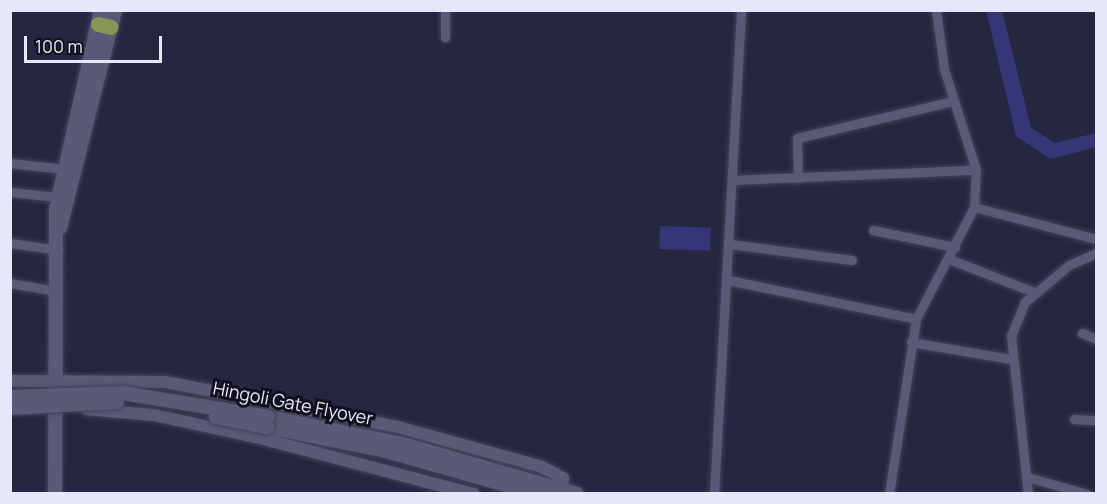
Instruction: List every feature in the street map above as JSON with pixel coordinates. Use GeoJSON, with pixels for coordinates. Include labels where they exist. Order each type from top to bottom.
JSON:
{"type":"FeatureCollection","features":[{"type":"Feature","properties":{"kind":"main road"},"geometry":{"type":"LineString","coordinates":[[55,494],[56,291],[59,250],[57,197],[103,20],[115,10]]}},
{"type":"Feature","properties":{"kind":"main road"},"geometry":{"type":"LineString","coordinates":[[59,233],[103,20]]}},
{"type":"Feature","properties":{"kind":"main road","name":"Hingoli Gate Flyover"},"geometry":{"type":"LineString","coordinates":[[10,397],[123,393],[268,422],[387,451],[538,494]]}},
{"type":"Feature","properties":{"kind":"main road","name":"Hingoli Gate Flyover"},"geometry":{"type":"LineString","coordinates":[[10,408],[110,401],[268,422],[393,441],[568,492]]}},
{"type":"Feature","properties":{"kind":"street"},"geometry":{"type":"LineString","coordinates":[[445,10],[445,37]]}},
{"type":"Feature","properties":{"kind":"street"},"geometry":{"type":"LineString","coordinates":[[714,494],[728,280],[741,10]]}},
{"type":"Feature","properties":{"kind":"street"},"geometry":{"type":"LineString","coordinates":[[889,494],[910,342],[916,319],[974,207],[976,170],[954,101],[936,10]]}},
{"type":"Feature","properties":{"kind":"street"},"geometry":{"type":"LineString","coordinates":[[798,178],[797,138],[954,101]]}},
{"type":"Feature","properties":{"kind":"street"},"geometry":{"type":"LineString","coordinates":[[10,163],[64,169]]}},
{"type":"Feature","properties":{"kind":"street"},"geometry":{"type":"LineString","coordinates":[[733,180],[976,170]]}},
{"type":"Feature","properties":{"kind":"street"},"geometry":{"type":"LineString","coordinates":[[10,192],[57,197]]}},
{"type":"Feature","properties":{"kind":"street"},"geometry":{"type":"LineString","coordinates":[[974,207],[1096,239]]}},
{"type":"Feature","properties":{"kind":"street"},"geometry":{"type":"LineString","coordinates":[[873,230],[955,247]]}},
{"type":"Feature","properties":{"kind":"street"},"geometry":{"type":"LineString","coordinates":[[10,243],[59,250]]}},
{"type":"Feature","properties":{"kind":"street"},"geometry":{"type":"LineString","coordinates":[[730,244],[852,260]]}},
{"type":"Feature","properties":{"kind":"street"},"geometry":{"type":"LineString","coordinates":[[1028,494],[1010,359],[1011,336],[1025,302],[1069,265],[1096,253]]}},
{"type":"Feature","properties":{"kind":"street"},"geometry":{"type":"LineString","coordinates":[[949,259],[1036,293]]}},
{"type":"Feature","properties":{"kind":"street"},"geometry":{"type":"LineString","coordinates":[[728,280],[916,319]]}},
{"type":"Feature","properties":{"kind":"street"},"geometry":{"type":"LineString","coordinates":[[10,284],[56,291]]}},
{"type":"Feature","properties":{"kind":"street"},"geometry":{"type":"LineString","coordinates":[[1082,333],[1096,339]]}},
{"type":"Feature","properties":{"kind":"street"},"geometry":{"type":"LineString","coordinates":[[910,342],[1010,359]]}},
{"type":"Feature","properties":{"kind":"street"},"geometry":{"type":"LineString","coordinates":[[10,381],[55,379],[165,382],[398,427],[542,467],[563,478],[568,492]]}},
{"type":"Feature","properties":{"kind":"street"},"geometry":{"type":"LineString","coordinates":[[55,411],[154,415],[439,488],[474,494]]}},
{"type":"Feature","properties":{"kind":"street"},"geometry":{"type":"LineString","coordinates":[[1074,419],[1096,420]]}},
{"type":"Feature","properties":{"kind":"street"},"geometry":{"type":"LineString","coordinates":[[1027,477],[1087,494]]}},
{"type":"Feature","properties":{"kind":"building"},"geometry":{"type":"Polygon","coordinates":[[[986,10],[1002,10],[1031,128],[1055,143],[1096,133],[1096,147],[1050,159],[1016,136],[986,10]]]}},
{"type":"Feature","properties":{"kind":"building"},"geometry":{"type":"Polygon","coordinates":[[[660,226],[711,228],[710,251],[659,249],[660,226]]]}}]}
